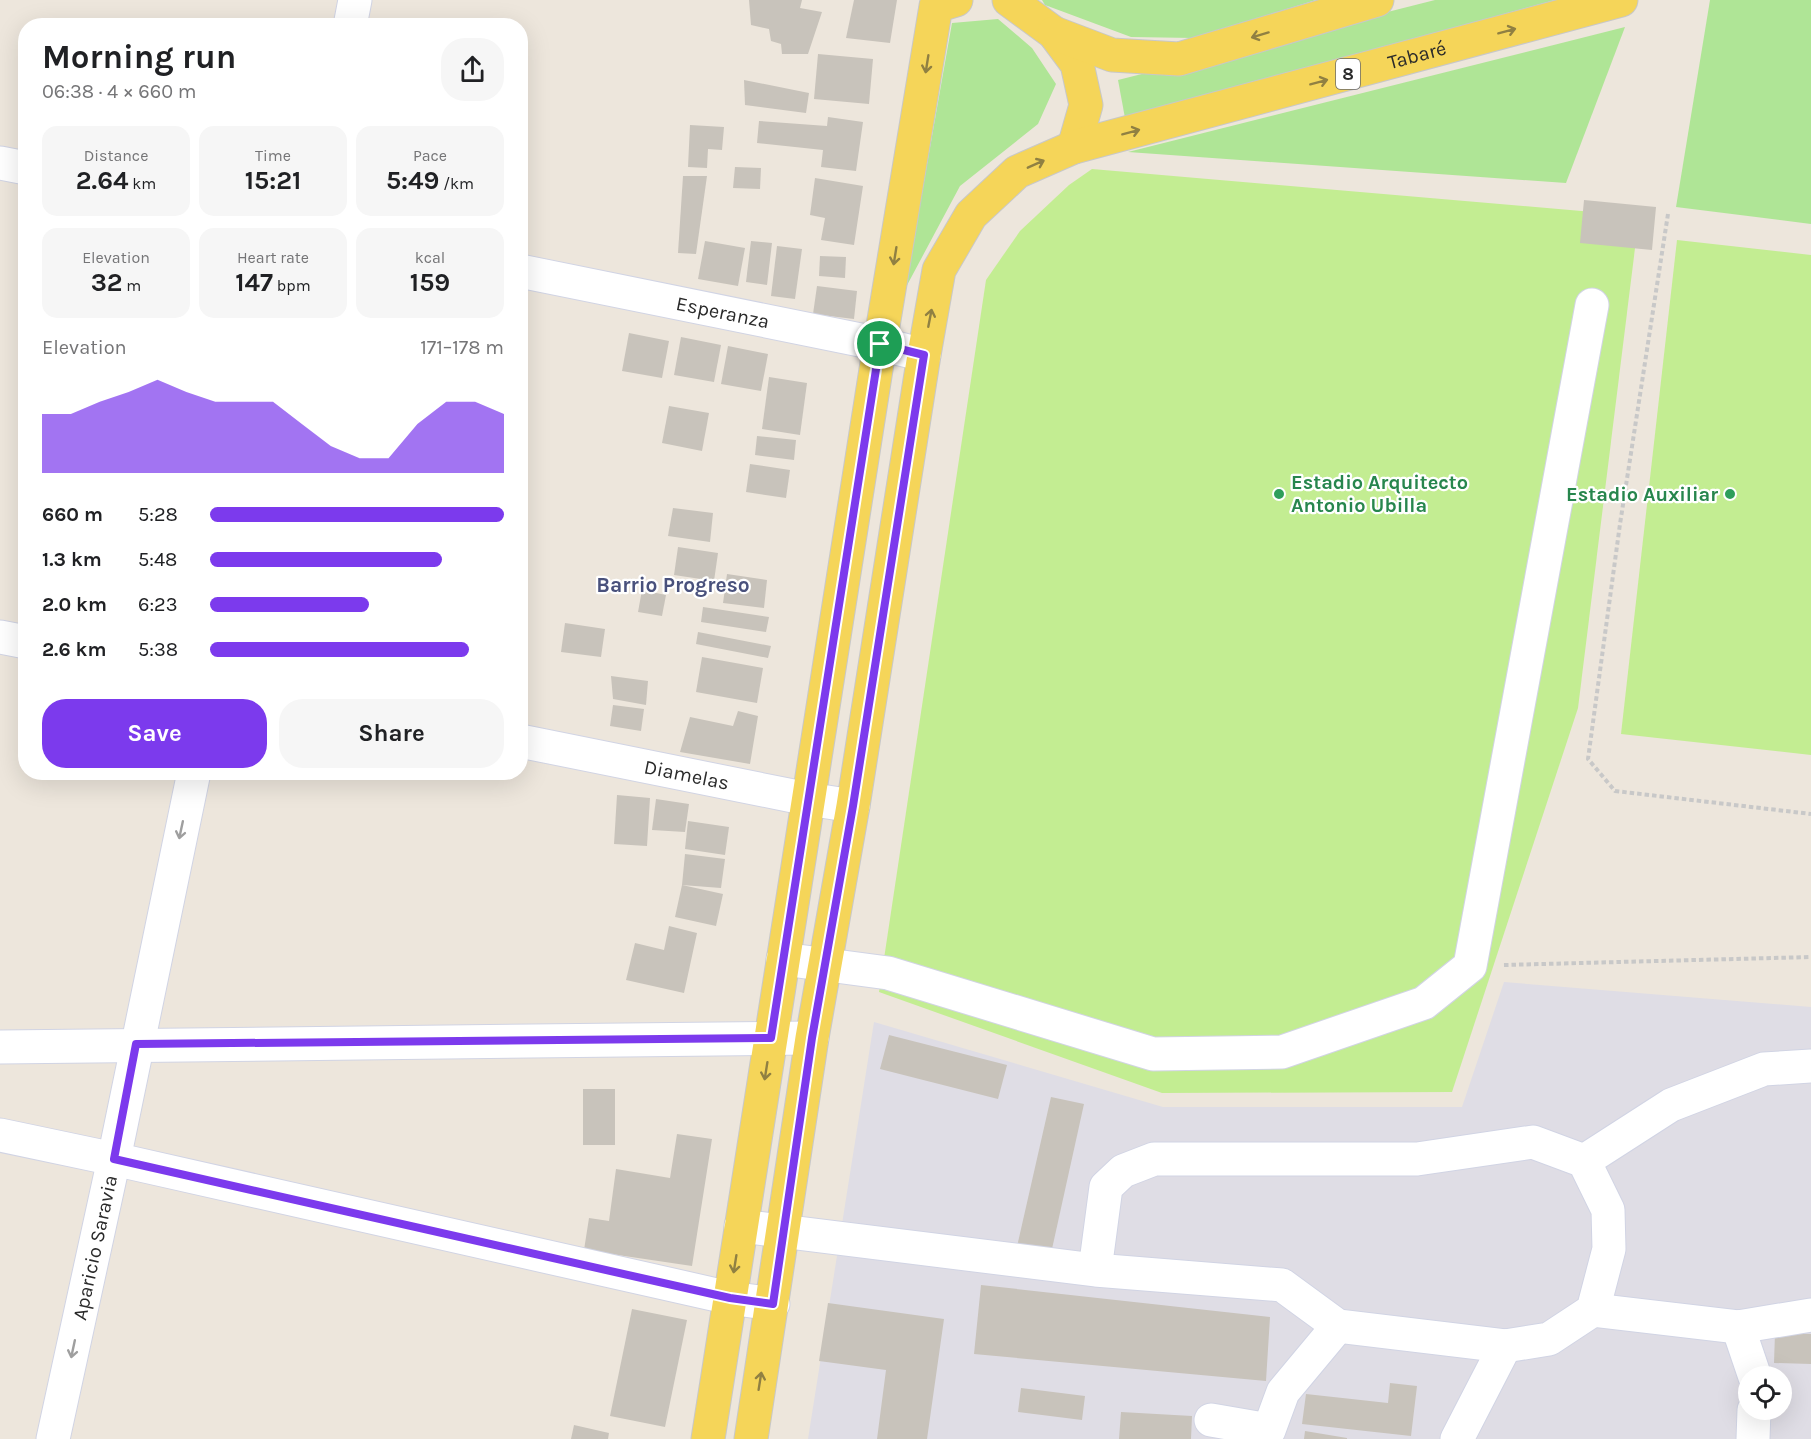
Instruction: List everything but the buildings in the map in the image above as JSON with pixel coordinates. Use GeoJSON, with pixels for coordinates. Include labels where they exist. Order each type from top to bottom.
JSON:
{"type":"FeatureCollection","features":[{"type":"Feature","properties":{"kind":"main road"},"geometry":{"type":"LineString","coordinates":[[1010,0],[1054,33],[1112,55],[1179,59],[1377,0]]}},
{"type":"Feature","properties":{"kind":"main road","name":"Tabaré"},"geometry":{"type":"LineString","coordinates":[[1074,147],[1622,0]]}},
{"type":"Feature","properties":{"kind":"main road"},"geometry":{"type":"LineString","coordinates":[[708,1439],[880,344],[943,2]]}},
{"type":"Feature","properties":{"kind":"main road"},"geometry":{"type":"LineString","coordinates":[[1054,33],[1077,64],[1086,105],[1074,147]]}},
{"type":"Feature","properties":{"kind":"main road","name":"8"},"geometry":{"type":"LineString","coordinates":[[751,1439],[812,1038],[853,806],[939,270],[972,215],[1017,172],[1074,147]]}},
{"type":"Feature","properties":{"kind":"street"},"geometry":{"type":"LineString","coordinates":[[352,18],[355,0]]}},
{"type":"Feature","properties":{"kind":"street"},"geometry":{"type":"LineString","coordinates":[[0,162],[18,166]]}},
{"type":"Feature","properties":{"kind":"street","name":"Esperanza"},"geometry":{"type":"LineString","coordinates":[[528,273],[880,344],[924,355]]}},
{"type":"Feature","properties":{"kind":"street"},"geometry":{"type":"LineString","coordinates":[[783,958],[888,973],[1153,1054],[1282,1052],[1424,1003],[1470,966],[1592,305]]}},
{"type":"Feature","properties":{"kind":"street"},"geometry":{"type":"LineString","coordinates":[[0,637],[18,640]]}},
{"type":"Feature","properties":{"kind":"street","name":"Diamelas"},"geometry":{"type":"LineString","coordinates":[[528,743],[807,799],[853,806]]}},
{"type":"Feature","properties":{"kind":"street","name":"Aparicio Saravia"},"geometry":{"type":"LineString","coordinates":[[53,1439],[192,780]]}},
{"type":"Feature","properties":{"kind":"street"},"geometry":{"type":"LineString","coordinates":[[0,1047],[812,1038]]}},
{"type":"Feature","properties":{"kind":"street"},"geometry":{"type":"LineString","coordinates":[[1584,1161],[1671,1105],[1764,1069],[1811,1066]]}},
{"type":"Feature","properties":{"kind":"street"},"geometry":{"type":"LineString","coordinates":[[0,1135],[730,1298],[773,1304]]}},
{"type":"Feature","properties":{"kind":"street"},"geometry":{"type":"LineString","coordinates":[[1095,1270],[1106,1187],[1123,1171],[1154,1159],[1418,1159],[1533,1142],[1584,1161],[1608,1210],[1609,1249],[1593,1310]]}},
{"type":"Feature","properties":{"kind":"street"},"geometry":{"type":"LineString","coordinates":[[741,1226],[1095,1270],[1282,1285],[1338,1326],[1505,1346],[1549,1339],[1593,1310],[1738,1327],[1811,1315]]}},
{"type":"Feature","properties":{"kind":"street"},"geometry":{"type":"LineString","coordinates":[[1211,1420],[1269,1430],[1283,1392],[1338,1326]]}},
{"type":"Feature","properties":{"kind":"street"},"geometry":{"type":"LineString","coordinates":[[1738,1327],[1751,1366]]}},
{"type":"Feature","properties":{"kind":"street"},"geometry":{"type":"LineString","coordinates":[[1457,1439],[1505,1346]]}},
{"type":"Feature","properties":{"kind":"street"},"geometry":{"type":"LineString","coordinates":[[1753,1439],[1754,1420]]}},
{"type":"Feature","properties":{"kind":"path"},"geometry":{"type":"LineString","coordinates":[[1668,214],[1620,524],[1588,759],[1615,791],[1811,814]]}},
{"type":"Feature","properties":{"kind":"path"},"geometry":{"type":"LineString","coordinates":[[1470,966],[1811,957]]}},
{"type":"Feature","properties":{"kind":"shaded area"},"geometry":{"type":"Polygon","coordinates":[[[1504,982],[1811,1007],[1811,1439],[808,1439],[874,1022],[1163,1107],[1462,1107],[1504,982]]]}},
{"type":"Feature","properties":{"kind":"green space"},"geometry":{"type":"Polygon","coordinates":[[[1042,0],[1316,0],[1194,38],[1131,37],[1045,5],[1042,0]]]}},
{"type":"Feature","properties":{"kind":"green space"},"geometry":{"type":"Polygon","coordinates":[[[1435,0],[1555,0],[1125,118],[1118,80],[1435,0]]]}},
{"type":"Feature","properties":{"kind":"green space"},"geometry":{"type":"Polygon","coordinates":[[[1710,0],[1811,0],[1811,224],[1676,207],[1710,0]]]}},
{"type":"Feature","properties":{"kind":"green space"},"geometry":{"type":"Polygon","coordinates":[[[998,19],[1032,48],[1056,84],[1038,124],[960,186],[905,289],[952,23],[998,19]]]}},
{"type":"Feature","properties":{"kind":"green space"},"geometry":{"type":"Polygon","coordinates":[[[1625,27],[1566,183],[1128,152],[1625,27]]]}},
{"type":"Feature","properties":{"kind":"green space","name":"Estadio Arquitecto Antonio Ubilla"},"geometry":{"type":"Polygon","coordinates":[[[1092,169],[1639,216],[1578,708],[1452,1092],[1162,1093],[879,992],[986,280],[1020,231],[1069,185],[1092,169]]]}},
{"type":"Feature","properties":{"kind":"green space","name":"Estadio Auxiliar"},"geometry":{"type":"Polygon","coordinates":[[[1677,240],[1811,255],[1811,755],[1621,734],[1677,240]]]}},
{"type":"Feature","properties":{"kind":"place","name":"Estadio Arquitecto Antonio Ubilla"},"geometry":{"type":"Point","coordinates":[1279,494]}},
{"type":"Feature","properties":{"kind":"place","name":"Estadio Auxiliar"},"geometry":{"type":"Point","coordinates":[1730,494]}},
{"type":"Feature","properties":{"kind":"district","name":"Barrio Progreso"},"geometry":{"type":"Point","coordinates":[673,585]}},
{"type":"Feature","properties":{"kind":"route"},"geometry":{"type":"LineString","coordinates":[[880,344],[924,355],[853,806],[812,1038],[773,1304],[730,1298],[114,1159],[136,1044],[771,1038],[880,344]]}}]}
